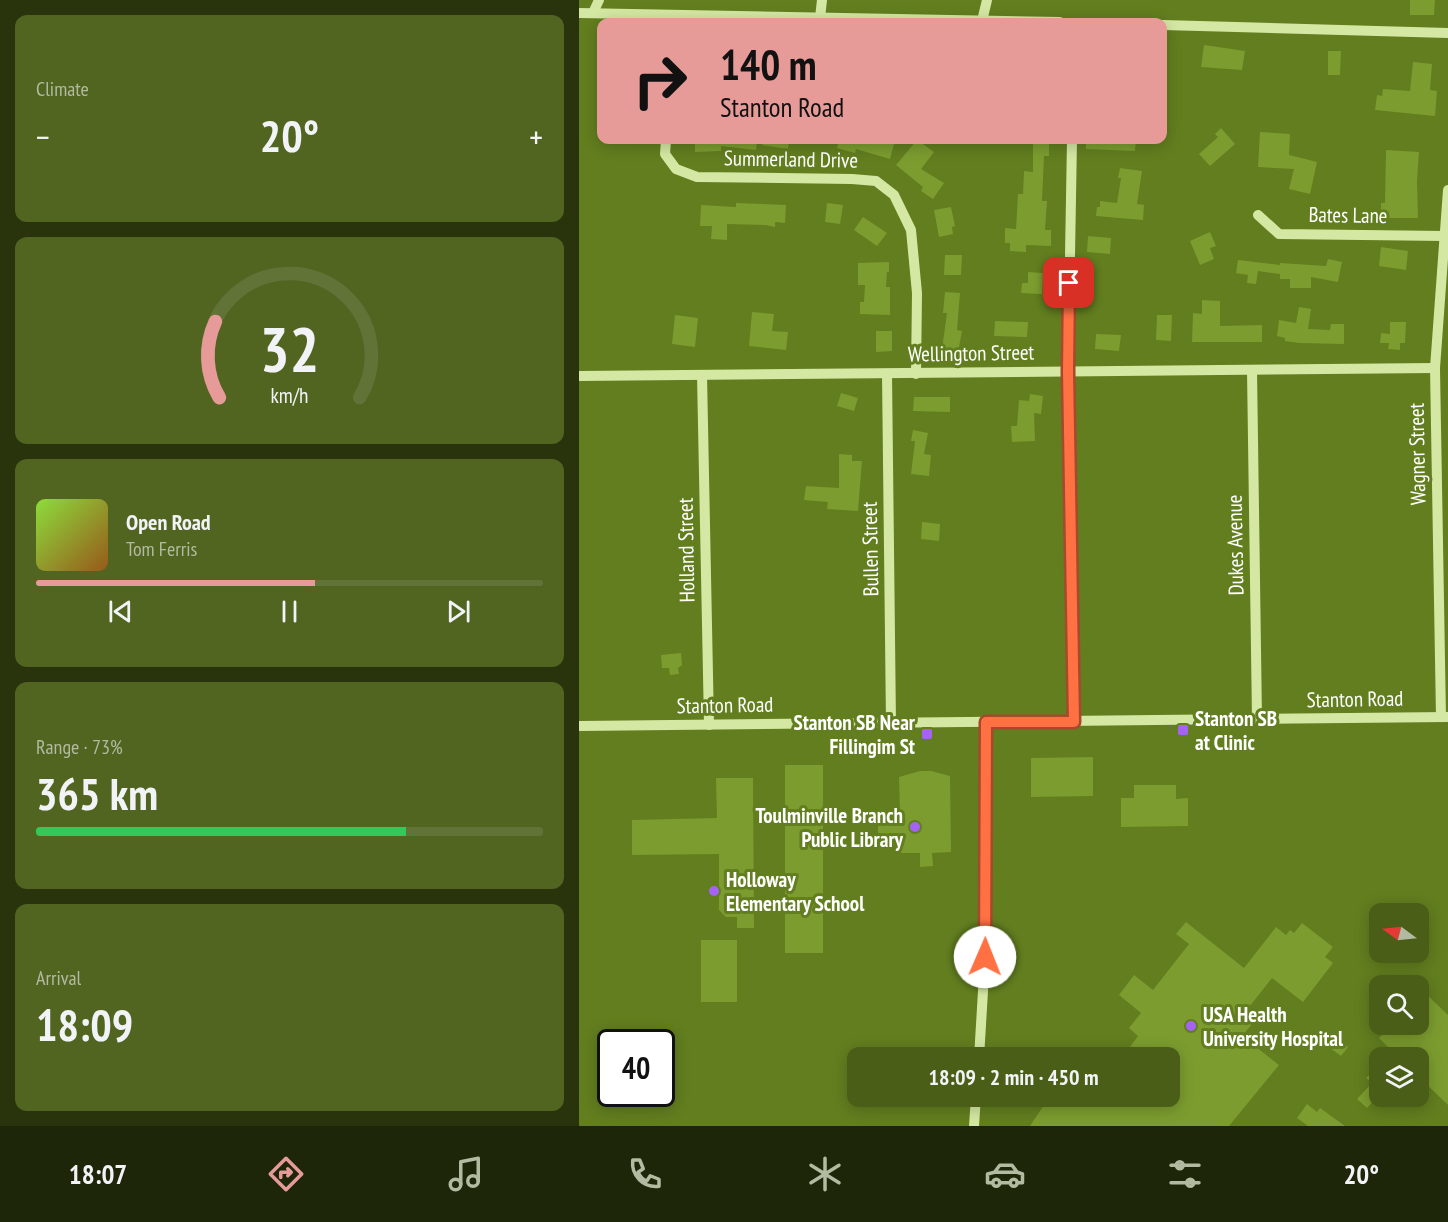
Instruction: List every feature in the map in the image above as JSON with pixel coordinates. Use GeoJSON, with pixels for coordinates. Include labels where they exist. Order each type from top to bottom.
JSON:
{"type":"FeatureCollection","features":[{"type":"Feature","properties":{"kind":"street"},"geometry":{"type":"LineString","coordinates":[[593,13],[599,0]]}},
{"type":"Feature","properties":{"kind":"street"},"geometry":{"type":"LineString","coordinates":[[819,18],[822,0]]}},
{"type":"Feature","properties":{"kind":"street"},"geometry":{"type":"LineString","coordinates":[[983,18],[987,0]]}},
{"type":"Feature","properties":{"kind":"street"},"geometry":{"type":"LineString","coordinates":[[579,13],[661,18]]}},
{"type":"Feature","properties":{"kind":"street"},"geometry":{"type":"LineString","coordinates":[[1167,25],[1448,33]]}},
{"type":"Feature","properties":{"kind":"street","name":"Summerland Drive"},"geometry":{"type":"LineString","coordinates":[[666,144],[665,154],[676,169],[697,177],[876,181],[894,195],[911,230],[917,293],[916,374]]}},
{"type":"Feature","properties":{"kind":"street"},"geometry":{"type":"LineString","coordinates":[[1072,144],[1068,371],[1074,722]]}},
{"type":"Feature","properties":{"kind":"street","name":"Wagner Street"},"geometry":{"type":"LineString","coordinates":[[1445,717],[1435,368],[1448,190]]}},
{"type":"Feature","properties":{"kind":"street","name":"Bates Lane"},"geometry":{"type":"LineString","coordinates":[[1258,215],[1279,234],[1445,236]]}},
{"type":"Feature","properties":{"kind":"street","name":"Wellington Street"},"geometry":{"type":"LineString","coordinates":[[579,376],[1435,368]]}},
{"type":"Feature","properties":{"kind":"street","name":"Dukes Avenue"},"geometry":{"type":"LineString","coordinates":[[1252,370],[1257,719]]}},
{"type":"Feature","properties":{"kind":"street","name":"Bullen Street"},"geometry":{"type":"LineString","coordinates":[[887,374],[891,724]]}},
{"type":"Feature","properties":{"kind":"street","name":"Holland Street"},"geometry":{"type":"LineString","coordinates":[[702,375],[709,725]]}},
{"type":"Feature","properties":{"kind":"street","name":"Stanton Road"},"geometry":{"type":"LineString","coordinates":[[579,726],[1445,717]]}},
{"type":"Feature","properties":{"kind":"street"},"geometry":{"type":"LineString","coordinates":[[980,1047],[986,941],[986,722]]}},
{"type":"Feature","properties":{"kind":"street"},"geometry":{"type":"LineString","coordinates":[[974,1126],[975,1107]]}},
{"type":"Feature","properties":{"kind":"building"},"geometry":{"type":"Polygon","coordinates":[[[1410,0],[1435,0],[1434,15],[1410,15],[1410,0]]]}},
{"type":"Feature","properties":{"kind":"building"},"geometry":{"type":"Polygon","coordinates":[[[1204,45],[1245,51],[1242,70],[1201,67],[1204,45]]]}},
{"type":"Feature","properties":{"kind":"building"},"geometry":{"type":"Polygon","coordinates":[[[1328,51],[1341,51],[1340,75],[1328,75],[1328,51]]]}},
{"type":"Feature","properties":{"kind":"building"},"geometry":{"type":"Polygon","coordinates":[[[1413,62],[1432,64],[1430,90],[1437,91],[1435,116],[1375,110],[1377,95],[1382,96],[1383,89],[1410,91],[1413,62]]]}},
{"type":"Feature","properties":{"kind":"building"},"geometry":{"type":"Polygon","coordinates":[[[1221,128],[1235,144],[1210,166],[1199,154],[1218,137],[1215,134],[1221,128]]]}},
{"type":"Feature","properties":{"kind":"building"},"geometry":{"type":"Polygon","coordinates":[[[1260,132],[1290,134],[1289,155],[1317,162],[1310,194],[1289,189],[1294,169],[1258,167],[1260,132]]]}},
{"type":"Feature","properties":{"kind":"building"},"geometry":{"type":"Polygon","coordinates":[[[695,144],[757,144],[756,150],[721,146],[721,151],[695,152],[695,144]]]}},
{"type":"Feature","properties":{"kind":"building"},"geometry":{"type":"Polygon","coordinates":[[[762,144],[789,144],[788,149],[762,144]]]}},
{"type":"Feature","properties":{"kind":"building"},"geometry":{"type":"Polygon","coordinates":[[[838,144],[894,144],[890,159],[856,149],[855,153],[837,148],[838,144]]]}},
{"type":"Feature","properties":{"kind":"building"},"geometry":{"type":"Polygon","coordinates":[[[914,144],[923,144],[934,152],[921,169],[944,183],[933,199],[921,191],[923,187],[896,165],[914,144]]]}},
{"type":"Feature","properties":{"kind":"building"},"geometry":{"type":"Polygon","coordinates":[[[1033,144],[1049,144],[1049,156],[1044,156],[1042,201],[1047,201],[1045,230],[1051,230],[1051,246],[1026,245],[1026,252],[1010,251],[1010,243],[1005,243],[1005,228],[1016,229],[1018,194],[1023,194],[1024,171],[1033,172],[1033,144]]]}},
{"type":"Feature","properties":{"kind":"building"},"geometry":{"type":"Polygon","coordinates":[[[1086,144],[1136,144],[1135,151],[1086,149],[1086,144]]]}},
{"type":"Feature","properties":{"kind":"building"},"geometry":{"type":"Polygon","coordinates":[[[1386,150],[1419,152],[1418,218],[1381,218],[1381,203],[1385,203],[1386,150]]]}},
{"type":"Feature","properties":{"kind":"building"},"geometry":{"type":"Polygon","coordinates":[[[1120,168],[1142,171],[1137,204],[1144,205],[1143,220],[1096,216],[1100,201],[1117,203],[1121,178],[1118,178],[1120,168]]]}},
{"type":"Feature","properties":{"kind":"building"},"geometry":{"type":"Polygon","coordinates":[[[736,203],[786,205],[785,223],[775,222],[775,227],[727,224],[727,240],[711,239],[712,226],[700,226],[701,205],[736,207],[736,203]]]}},
{"type":"Feature","properties":{"kind":"building"},"geometry":{"type":"Polygon","coordinates":[[[827,203],[843,205],[840,224],[825,222],[827,203]]]}},
{"type":"Feature","properties":{"kind":"building"},"geometry":{"type":"Polygon","coordinates":[[[951,207],[955,226],[952,227],[953,234],[939,237],[934,210],[951,207]]]}},
{"type":"Feature","properties":{"kind":"building"},"geometry":{"type":"Polygon","coordinates":[[[863,217],[887,233],[877,246],[854,230],[863,217]]]}},
{"type":"Feature","properties":{"kind":"building"},"geometry":{"type":"Polygon","coordinates":[[[1210,232],[1216,246],[1210,248],[1214,259],[1200,265],[1190,241],[1210,232]]]}},
{"type":"Feature","properties":{"kind":"building"},"geometry":{"type":"Polygon","coordinates":[[[1088,236],[1111,238],[1110,254],[1087,252],[1088,236]]]}},
{"type":"Feature","properties":{"kind":"building"},"geometry":{"type":"Polygon","coordinates":[[[1381,247],[1408,251],[1406,270],[1379,266],[1381,247]]]}},
{"type":"Feature","properties":{"kind":"building"},"geometry":{"type":"Polygon","coordinates":[[[945,255],[962,255],[961,275],[944,275],[945,255]]]}},
{"type":"Feature","properties":{"kind":"building"},"geometry":{"type":"Polygon","coordinates":[[[1328,259],[1342,262],[1338,282],[1311,277],[1311,288],[1290,288],[1290,279],[1280,279],[1280,274],[1258,271],[1256,284],[1247,283],[1248,275],[1236,273],[1238,260],[1280,265],[1280,263],[1326,266],[1328,259]]]}},
{"type":"Feature","properties":{"kind":"building"},"geometry":{"type":"Polygon","coordinates":[[[889,262],[886,287],[890,287],[890,315],[860,314],[860,302],[864,302],[865,285],[858,285],[858,263],[889,262]]]}},
{"type":"Feature","properties":{"kind":"building"},"geometry":{"type":"Polygon","coordinates":[[[1028,272],[1043,273],[1042,294],[1021,293],[1022,283],[1028,283],[1028,272]]]}},
{"type":"Feature","properties":{"kind":"building"},"geometry":{"type":"Polygon","coordinates":[[[945,292],[960,293],[957,330],[962,331],[958,352],[942,349],[947,313],[943,313],[945,292]]]}},
{"type":"Feature","properties":{"kind":"building"},"geometry":{"type":"Polygon","coordinates":[[[1202,300],[1220,301],[1220,326],[1262,325],[1262,342],[1192,342],[1193,313],[1202,314],[1202,300]]]}},
{"type":"Feature","properties":{"kind":"building"},"geometry":{"type":"Polygon","coordinates":[[[1299,307],[1311,309],[1308,329],[1330,330],[1331,324],[1344,324],[1344,344],[1300,343],[1285,341],[1285,338],[1277,336],[1279,320],[1296,323],[1299,307]]]}},
{"type":"Feature","properties":{"kind":"building"},"geometry":{"type":"Polygon","coordinates":[[[752,312],[774,314],[772,331],[788,332],[786,350],[749,346],[752,312]]]}},
{"type":"Feature","properties":{"kind":"building"},"geometry":{"type":"Polygon","coordinates":[[[675,315],[698,318],[695,347],[672,344],[675,315]]]}},
{"type":"Feature","properties":{"kind":"building"},"geometry":{"type":"Polygon","coordinates":[[[1157,315],[1172,315],[1171,341],[1156,340],[1157,315]]]}},
{"type":"Feature","properties":{"kind":"building"},"geometry":{"type":"Polygon","coordinates":[[[995,321],[1028,322],[1027,337],[994,336],[995,321]]]}},
{"type":"Feature","properties":{"kind":"building"},"geometry":{"type":"Polygon","coordinates":[[[1390,322],[1406,322],[1405,343],[1400,343],[1400,350],[1388,349],[1389,343],[1380,343],[1381,333],[1390,334],[1390,322]]]}},
{"type":"Feature","properties":{"kind":"building"},"geometry":{"type":"Polygon","coordinates":[[[876,331],[892,331],[892,351],[876,352],[876,331]]]}},
{"type":"Feature","properties":{"kind":"building"},"geometry":{"type":"Polygon","coordinates":[[[1096,334],[1121,335],[1119,351],[1095,349],[1096,334]]]}},
{"type":"Feature","properties":{"kind":"building"},"geometry":{"type":"Polygon","coordinates":[[[841,393],[858,398],[854,411],[837,406],[841,393]]]}},
{"type":"Feature","properties":{"kind":"building"},"geometry":{"type":"Polygon","coordinates":[[[1030,394],[1043,396],[1041,414],[1034,413],[1035,441],[1012,442],[1011,426],[1017,426],[1019,400],[1029,401],[1030,394]]]}},
{"type":"Feature","properties":{"kind":"building"},"geometry":{"type":"Polygon","coordinates":[[[914,397],[950,397],[950,412],[913,411],[914,397]]]}},
{"type":"Feature","properties":{"kind":"building"},"geometry":{"type":"Polygon","coordinates":[[[913,430],[928,433],[924,454],[931,455],[929,476],[911,474],[915,441],[911,441],[913,430]]]}},
{"type":"Feature","properties":{"kind":"building"},"geometry":{"type":"Polygon","coordinates":[[[839,454],[852,455],[852,461],[862,461],[858,511],[827,509],[828,502],[804,500],[806,486],[839,488],[839,454]]]}},
{"type":"Feature","properties":{"kind":"building"},"geometry":{"type":"Polygon","coordinates":[[[922,522],[940,524],[939,541],[921,539],[922,522]]]}},
{"type":"Feature","properties":{"kind":"building"},"geometry":{"type":"Polygon","coordinates":[[[681,653],[682,665],[678,668],[679,674],[670,675],[669,668],[662,668],[661,655],[681,653]]]}},
{"type":"Feature","properties":{"kind":"building"},"geometry":{"type":"Polygon","coordinates":[[[1093,757],[1093,796],[1031,797],[1031,758],[1093,757]]]}},
{"type":"Feature","properties":{"kind":"building"},"geometry":{"type":"Polygon","coordinates":[[[785,765],[823,765],[823,953],[785,953],[785,765]]]}},
{"type":"Feature","properties":{"kind":"building","name":"Toulminville Branch Public Library"},"geometry":{"type":"Polygon","coordinates":[[[920,771],[931,771],[950,776],[951,852],[932,853],[933,866],[920,867],[920,853],[901,853],[901,841],[878,841],[878,814],[900,814],[899,777],[920,771]]]}},
{"type":"Feature","properties":{"kind":"building"},"geometry":{"type":"Polygon","coordinates":[[[716,778],[753,778],[754,928],[737,928],[737,917],[726,917],[719,910],[719,854],[632,855],[632,820],[717,818],[716,778]]]}},
{"type":"Feature","properties":{"kind":"building"},"geometry":{"type":"Polygon","coordinates":[[[1134,785],[1176,785],[1176,799],[1188,798],[1188,826],[1121,827],[1121,798],[1134,798],[1134,785]]]}},
{"type":"Feature","properties":{"kind":"building","name":"USA Health University Hospital"},"geometry":{"type":"Polygon","coordinates":[[[1186,922],[1244,968],[1276,927],[1286,935],[1290,930],[1294,933],[1302,923],[1333,947],[1325,957],[1333,963],[1303,1002],[1272,978],[1242,1016],[1252,1024],[1242,1036],[1279,1065],[1229,1126],[1030,1126],[1043,1107],[1180,1107],[1180,1047],[1130,1047],[1138,1036],[1129,1028],[1141,1013],[1119,995],[1134,975],[1153,990],[1189,944],[1176,934],[1186,922]]]}},
{"type":"Feature","properties":{"kind":"building"},"geometry":{"type":"Polygon","coordinates":[[[701,940],[737,940],[737,1002],[701,1002],[701,940]]]}},
{"type":"Feature","properties":{"kind":"building"},"geometry":{"type":"Polygon","coordinates":[[[1429,997],[1448,1015],[1448,1105],[1429,1087],[1429,1047],[1388,1047],[1379,1038],[1382,1035],[1429,1035],[1429,997]]]}},
{"type":"Feature","properties":{"kind":"building"},"geometry":{"type":"Polygon","coordinates":[[[1336,1037],[1348,1047],[1341,1056],[1329,1047],[1336,1037]]]}},
{"type":"Feature","properties":{"kind":"building"},"geometry":{"type":"Polygon","coordinates":[[[1369,1086],[1367,1108],[1357,1099],[1369,1086]]]}},
{"type":"Feature","properties":{"kind":"building"},"geometry":{"type":"Polygon","coordinates":[[[1307,1104],[1317,1112],[1320,1108],[1345,1126],[1308,1126],[1297,1118],[1307,1104]]]}},
{"type":"Feature","properties":{"kind":"place","name":"Stanton SB at Clinic"},"geometry":{"type":"Point","coordinates":[1183,730]}},
{"type":"Feature","properties":{"kind":"place","name":"Stanton SB Near Fillingim St"},"geometry":{"type":"Point","coordinates":[927,734]}},
{"type":"Feature","properties":{"kind":"place","name":"Toulminville Branch Public Library"},"geometry":{"type":"Point","coordinates":[915,827]}},
{"type":"Feature","properties":{"kind":"place","name":"Holloway Elementary School"},"geometry":{"type":"Point","coordinates":[714,891]}},
{"type":"Feature","properties":{"kind":"place","name":"USA Health University Hospital"},"geometry":{"type":"Point","coordinates":[1191,1026]}},
{"type":"Feature","properties":{"kind":"route"},"geometry":{"type":"LineString","coordinates":[[985,957],[986,722],[1074,722],[1068,371],[1069,283]]}}]}
